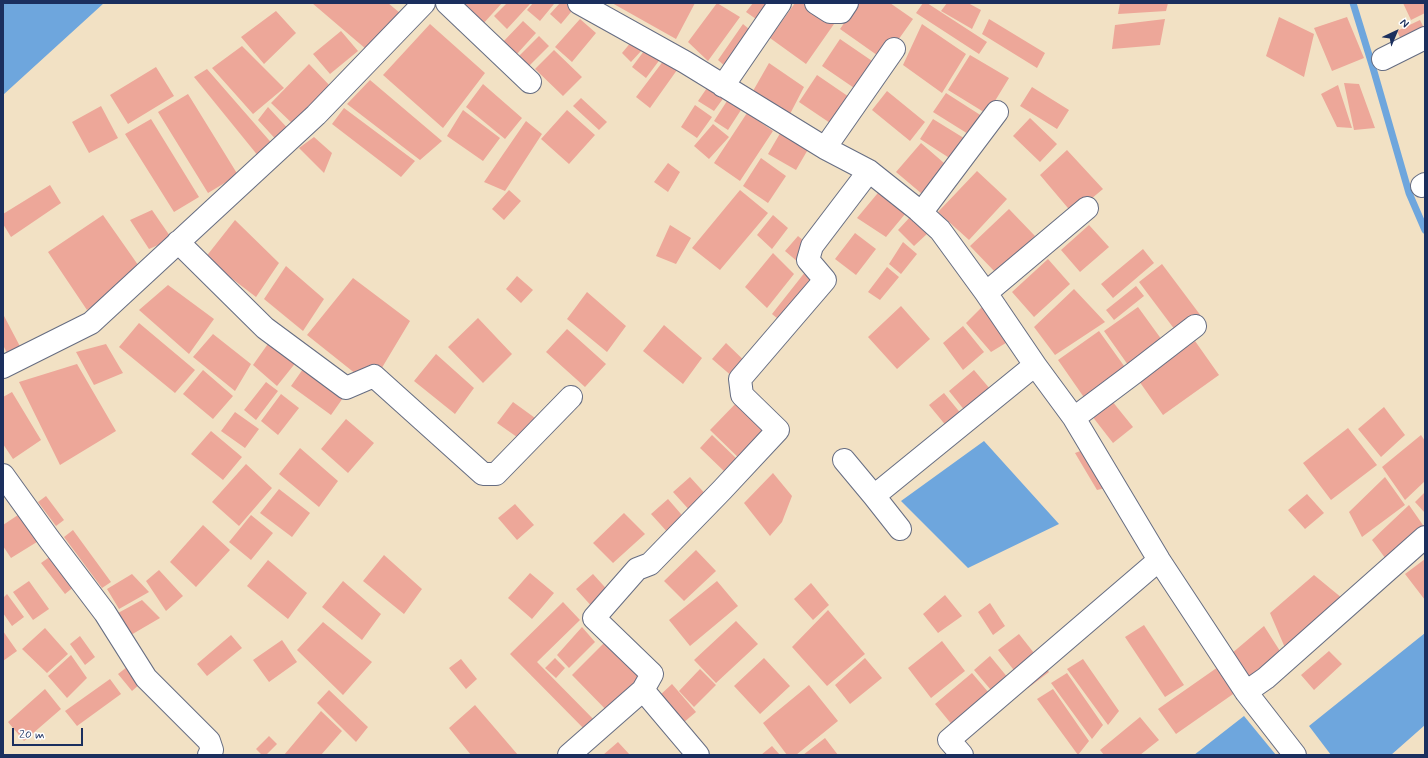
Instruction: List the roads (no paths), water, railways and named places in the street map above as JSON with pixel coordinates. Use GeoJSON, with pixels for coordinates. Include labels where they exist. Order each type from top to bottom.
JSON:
{"type":"FeatureCollection","features":[{"type":"Feature","properties":{"kind":"street"},"geometry":{"type":"LineString","coordinates":[[3,367],[91,323],[316,115],[424,3]]}},
{"type":"Feature","properties":{"kind":"street"},"geometry":{"type":"LineString","coordinates":[[447,3],[530,82]]}},
{"type":"Feature","properties":{"kind":"street"},"geometry":{"type":"LineString","coordinates":[[579,3],[684,62],[825,148],[869,171],[922,213],[940,230],[986,292],[1035,365],[1074,418],[1159,560],[1246,692],[1295,755]]}},
{"type":"Feature","properties":{"kind":"street"},"geometry":{"type":"LineString","coordinates":[[723,86],[780,3]]}},
{"type":"Feature","properties":{"kind":"street"},"geometry":{"type":"LineString","coordinates":[[816,3],[830,12],[841,12],[847,3]]}},
{"type":"Feature","properties":{"kind":"street"},"geometry":{"type":"LineString","coordinates":[[1383,59],[1425,38]]}},
{"type":"Feature","properties":{"kind":"street"},"geometry":{"type":"LineString","coordinates":[[825,148],[894,49]]}},
{"type":"Feature","properties":{"kind":"street"},"geometry":{"type":"LineString","coordinates":[[922,213],[998,112]]}},
{"type":"Feature","properties":{"kind":"street"},"geometry":{"type":"LineString","coordinates":[[569,755],[643,690],[652,674],[594,618],[637,569],[650,564],[778,430],[742,395],[740,379],[825,280],[808,260],[812,246],[869,171]]}},
{"type":"Feature","properties":{"kind":"street"},"geometry":{"type":"LineString","coordinates":[[986,292],[1087,208]]}},
{"type":"Feature","properties":{"kind":"street"},"geometry":{"type":"LineString","coordinates":[[178,242],[266,328],[346,388],[374,376],[483,474],[496,474],[571,397]]}},
{"type":"Feature","properties":{"kind":"street"},"geometry":{"type":"LineString","coordinates":[[1074,418],[1195,326]]}},
{"type":"Feature","properties":{"kind":"street"},"geometry":{"type":"LineString","coordinates":[[874,496],[1035,365]]}},
{"type":"Feature","properties":{"kind":"street"},"geometry":{"type":"LineString","coordinates":[[844,460],[900,529]]}},
{"type":"Feature","properties":{"kind":"street"},"geometry":{"type":"LineString","coordinates":[[3,475],[105,613],[146,678],[209,741],[212,750],[209,755]]}},
{"type":"Feature","properties":{"kind":"street"},"geometry":{"type":"LineString","coordinates":[[1246,692],[1266,678],[1425,537]]}},
{"type":"Feature","properties":{"kind":"street"},"geometry":{"type":"LineString","coordinates":[[962,755],[949,740],[1159,560]]}},
{"type":"Feature","properties":{"kind":"street"},"geometry":{"type":"LineString","coordinates":[[643,690],[698,755]]}},
{"type":"Feature","properties":{"kind":"water"},"geometry":{"type":"Polygon","coordinates":[[[3,3],[104,3],[3,95],[3,3]]]}},
{"type":"Feature","properties":{"kind":"water"},"geometry":{"type":"Polygon","coordinates":[[[984,441],[1059,524],[968,568],[901,501],[984,441]]]}},
{"type":"Feature","properties":{"kind":"water"},"geometry":{"type":"Polygon","coordinates":[[[1425,633],[1425,725],[1391,755],[1331,755],[1309,726],[1425,633]]]}},
{"type":"Feature","properties":{"kind":"water"},"geometry":{"type":"Polygon","coordinates":[[[1244,716],[1276,755],[1194,755],[1244,716]]]}},
{"type":"Feature","properties":{"kind":"waterway"},"geometry":{"type":"LineString","coordinates":[[1353,3],[1409,193],[1425,230]]}}]}
